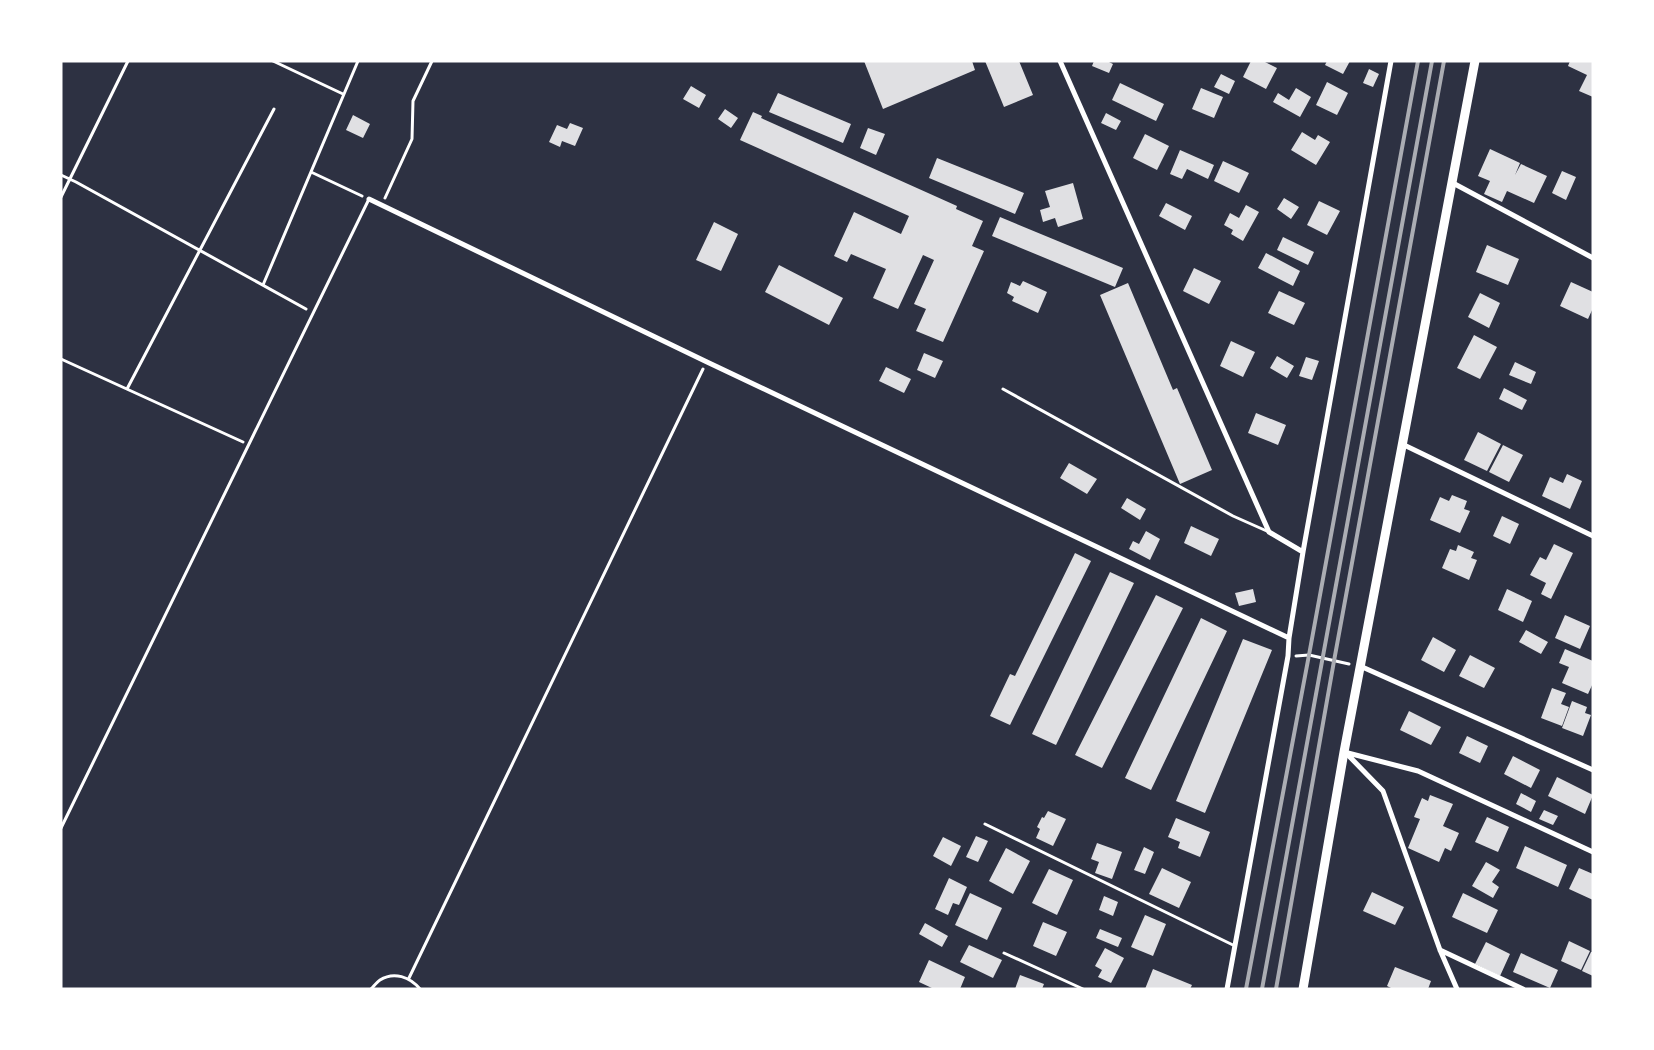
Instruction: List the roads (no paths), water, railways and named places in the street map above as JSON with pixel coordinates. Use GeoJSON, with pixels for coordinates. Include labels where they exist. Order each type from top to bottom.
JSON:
{"type":"FeatureCollection","features":[{"type":"Feature","properties":{"kind":"street"},"geometry":{"type":"LineString","coordinates":[[1227,989],[1288,656],[1289,638],[1303,552],[1392,61]]}},
{"type":"Feature","properties":{"kind":"street"},"geometry":{"type":"LineString","coordinates":[[1303,989],[1344,752],[1475,61]]}},
{"type":"Feature","properties":{"kind":"street"},"geometry":{"type":"LineString","coordinates":[[1062,63],[1269,532],[1303,552]]}},
{"type":"Feature","properties":{"kind":"street"},"geometry":{"type":"LineString","coordinates":[[1451,182],[1593,258]]}},
{"type":"Feature","properties":{"kind":"street"},"geometry":{"type":"LineString","coordinates":[[369,199],[707,362],[1289,638]]}},
{"type":"Feature","properties":{"kind":"street"},"geometry":{"type":"LineString","coordinates":[[1402,444],[1593,536]]}},
{"type":"Feature","properties":{"kind":"street"},"geometry":{"type":"LineString","coordinates":[[1360,666],[1593,770]]}},
{"type":"Feature","properties":{"kind":"street"},"geometry":{"type":"LineString","coordinates":[[1344,752],[1418,772],[1593,852]]}},
{"type":"Feature","properties":{"kind":"street"},"geometry":{"type":"LineString","coordinates":[[1344,752],[1384,791],[1440,950],[1457,989]]}},
{"type":"Feature","properties":{"kind":"street"},"geometry":{"type":"LineString","coordinates":[[1440,950],[1523,989]]}},
{"type":"Feature","properties":{"kind":"lane"},"geometry":{"type":"LineString","coordinates":[[61,828],[369,199]]}},
{"type":"Feature","properties":{"kind":"lane"},"geometry":{"type":"LineString","coordinates":[[1003,389],[1233,516],[1269,532]]}},
{"type":"Feature","properties":{"kind":"lane"},"geometry":{"type":"LineString","coordinates":[[985,824],[1235,946]]}},
{"type":"Feature","properties":{"kind":"lane"},"geometry":{"type":"LineString","coordinates":[[1004,953],[1083,989]]}},
{"type":"Feature","properties":{"kind":"railway"},"geometry":{"type":"LineString","coordinates":[[1246,989],[1418,61]]}},
{"type":"Feature","properties":{"kind":"railway"},"geometry":{"type":"LineString","coordinates":[[1262,989],[1432,61]]}},
{"type":"Feature","properties":{"kind":"railway"},"geometry":{"type":"LineString","coordinates":[[1276,989],[1444,61]]}}]}
